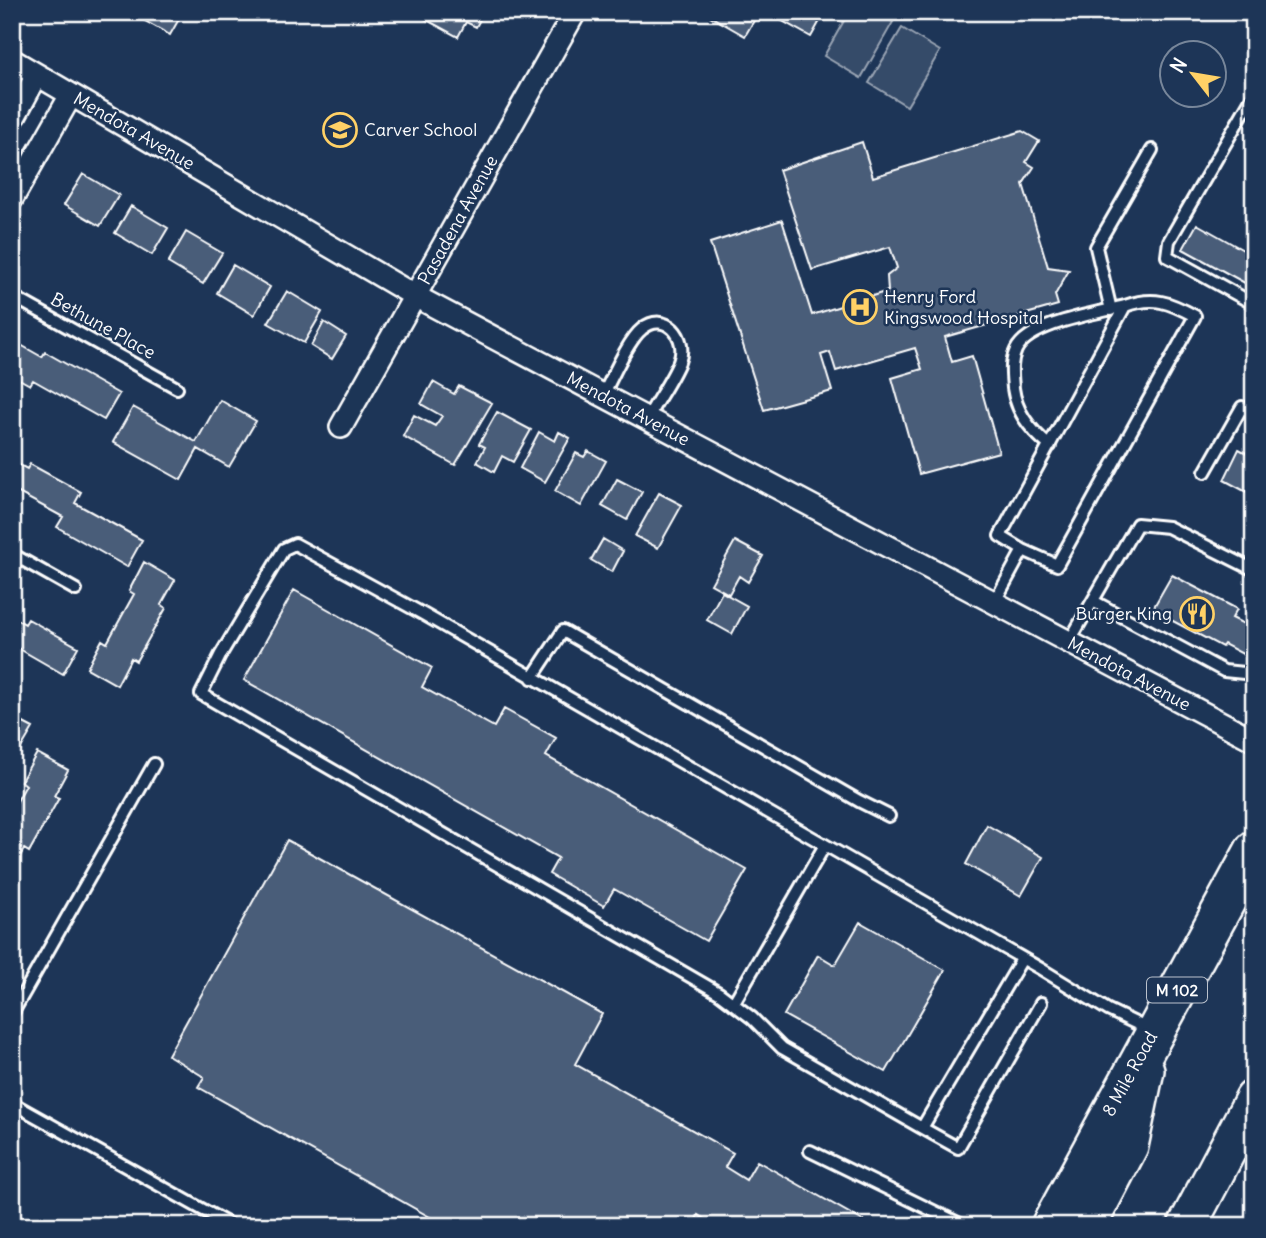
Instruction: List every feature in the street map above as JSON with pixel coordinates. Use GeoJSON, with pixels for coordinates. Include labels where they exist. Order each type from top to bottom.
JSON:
{"type":"FeatureCollection","features":[{"type":"Feature","properties":{"kind":"highway","name":"8 Mile Road"},"geometry":{"type":"LineString","coordinates":[[1049,1226],[1254,850]]}},
{"type":"Feature","properties":{"kind":"highway"},"geometry":{"type":"LineString","coordinates":[[1087,1226],[1129,1146],[1154,1032]]}},
{"type":"Feature","properties":{"kind":"highway"},"geometry":{"type":"LineString","coordinates":[[1187,1226],[1253,1103]]}},
{"type":"Feature","properties":{"kind":"street","name":"Pasadena Avenue"},"geometry":{"type":"LineString","coordinates":[[341,427],[575,12]]}},
{"type":"Feature","properties":{"kind":"street","name":"Mendota Avenue"},"geometry":{"type":"LineString","coordinates":[[12,60],[415,296],[1254,740]]}},
{"type":"Feature","properties":{"kind":"street"},"geometry":{"type":"LineString","coordinates":[[12,121],[37,75]]}},
{"type":"Feature","properties":{"kind":"street"},"geometry":{"type":"LineString","coordinates":[[12,199],[71,94]]}},
{"type":"Feature","properties":{"kind":"lane"},"geometry":{"type":"LineString","coordinates":[[1254,94],[1169,241],[1167,256],[1254,304]]}},
{"type":"Feature","properties":{"kind":"lane"},"geometry":{"type":"LineString","coordinates":[[1111,310],[1096,247],[1152,150]]}},
{"type":"Feature","properties":{"kind":"lane","name":"Bethune Place"},"geometry":{"type":"LineString","coordinates":[[12,296],[177,388]]}},
{"type":"Feature","properties":{"kind":"lane"},"geometry":{"type":"LineString","coordinates":[[1050,446],[1033,433],[1014,401],[1011,367],[1016,348],[1033,333],[1144,299],[1172,304],[1195,317],[1057,565],[1000,536],[1050,446],[1125,306]]}},
{"type":"Feature","properties":{"kind":"lane"},"geometry":{"type":"LineString","coordinates":[[603,395],[636,335],[650,323],[661,321],[670,324],[681,344],[680,361],[647,419]]}},
{"type":"Feature","properties":{"kind":"lane"},"geometry":{"type":"LineString","coordinates":[[1205,472],[1242,407],[1254,414]]}},
{"type":"Feature","properties":{"kind":"lane"},"geometry":{"type":"LineString","coordinates":[[1069,642],[1137,524],[1168,527],[1254,570]]}},
{"type":"Feature","properties":{"kind":"lane"},"geometry":{"type":"LineString","coordinates":[[1041,1003],[958,1148],[782,1048],[752,1018],[709,987],[201,694],[221,654],[284,549],[295,544],[423,614],[1108,1010],[1154,1032]]}},
{"type":"Feature","properties":{"kind":"lane"},"geometry":{"type":"LineString","coordinates":[[994,603],[1023,550]]}},
{"type":"Feature","properties":{"kind":"lane"},"geometry":{"type":"LineString","coordinates":[[12,554],[76,590]]}},
{"type":"Feature","properties":{"kind":"lane"},"geometry":{"type":"LineString","coordinates":[[1093,601],[1224,671],[1254,674]]}},
{"type":"Feature","properties":{"kind":"lane"},"geometry":{"type":"LineString","coordinates":[[532,678],[563,631],[889,816]]}},
{"type":"Feature","properties":{"kind":"lane"},"geometry":{"type":"LineString","coordinates":[[12,1014],[154,764]]}},
{"type":"Feature","properties":{"kind":"lane"},"geometry":{"type":"LineString","coordinates":[[733,1004],[825,845]]}},
{"type":"Feature","properties":{"kind":"lane"},"geometry":{"type":"LineString","coordinates":[[922,1128],[1022,959]]}},
{"type":"Feature","properties":{"kind":"lane"},"geometry":{"type":"LineString","coordinates":[[12,1103],[232,1226]]}},
{"type":"Feature","properties":{"kind":"lane"},"geometry":{"type":"LineString","coordinates":[[810,1151],[964,1226]]}},
{"type":"Feature","properties":{"kind":"lane"},"geometry":{"type":"LineString","coordinates":[[931,1226],[938,1213]]}},
{"type":"Feature","properties":{"kind":"shaded area"},"geometry":{"type":"Polygon","coordinates":[[[849,12],[875,12],[893,22],[861,78],[824,56],[849,12]]]}},
{"type":"Feature","properties":{"kind":"shaded area"},"geometry":{"type":"Polygon","coordinates":[[[902,28],[940,51],[907,106],[869,83],[902,28]]]}},
{"type":"Feature","properties":{"kind":"building"},"geometry":{"type":"Polygon","coordinates":[[[129,12],[183,12],[170,35],[129,12]]]}},
{"type":"Feature","properties":{"kind":"building"},"geometry":{"type":"Polygon","coordinates":[[[412,12],[484,12],[476,27],[466,22],[458,37],[412,12]]]}},
{"type":"Feature","properties":{"kind":"building"},"geometry":{"type":"Polygon","coordinates":[[[703,12],[759,12],[745,36],[703,12]]]}},
{"type":"Feature","properties":{"kind":"building"},"geometry":{"type":"Polygon","coordinates":[[[783,12],[825,12],[811,37],[779,19],[783,12]]]}},
{"type":"Feature","properties":{"kind":"building"},"geometry":{"type":"Polygon","coordinates":[[[1022,131],[1039,141],[1026,162],[1034,167],[1023,184],[1048,267],[1069,270],[1055,295],[1058,305],[945,337],[952,362],[972,356],[999,452],[919,474],[892,378],[922,369],[915,348],[836,371],[830,352],[821,355],[832,391],[764,410],[710,243],[782,220],[812,315],[888,291],[887,276],[897,268],[890,247],[812,270],[779,170],[862,142],[873,177],[1022,131]]]}},
{"type":"Feature","properties":{"kind":"building"},"geometry":{"type":"Polygon","coordinates":[[[83,174],[119,195],[100,226],[64,205],[83,174]]]}},
{"type":"Feature","properties":{"kind":"building"},"geometry":{"type":"Polygon","coordinates":[[[131,206],[168,228],[152,255],[115,233],[131,206]]]}},
{"type":"Feature","properties":{"kind":"building"},"geometry":{"type":"Polygon","coordinates":[[[1197,224],[1245,251],[1254,236],[1254,288],[1183,249],[1197,224]]]}},
{"type":"Feature","properties":{"kind":"building"},"geometry":{"type":"Polygon","coordinates":[[[186,232],[222,253],[203,284],[168,263],[186,232]]]}},
{"type":"Feature","properties":{"kind":"building"},"geometry":{"type":"Polygon","coordinates":[[[233,265],[270,287],[254,315],[217,293],[233,265]]]}},
{"type":"Feature","properties":{"kind":"building"},"geometry":{"type":"Polygon","coordinates":[[[287,291],[322,312],[304,343],[268,323],[287,291]]]}},
{"type":"Feature","properties":{"kind":"building"},"geometry":{"type":"Polygon","coordinates":[[[324,322],[346,336],[332,359],[311,346],[324,322]]]}},
{"type":"Feature","properties":{"kind":"building"},"geometry":{"type":"Polygon","coordinates":[[[12,340],[42,357],[45,352],[119,394],[104,420],[33,380],[30,385],[12,375],[12,340]]]}},
{"type":"Feature","properties":{"kind":"building"},"geometry":{"type":"Polygon","coordinates":[[[433,382],[454,394],[459,386],[492,403],[455,465],[403,436],[414,415],[435,426],[442,416],[421,404],[433,382]]]}},
{"type":"Feature","properties":{"kind":"building"},"geometry":{"type":"Polygon","coordinates":[[[220,400],[256,421],[229,467],[198,449],[181,480],[113,442],[133,407],[196,442],[220,400]]]}},
{"type":"Feature","properties":{"kind":"building"},"geometry":{"type":"Polygon","coordinates":[[[497,412],[531,430],[513,462],[502,456],[494,472],[477,462],[485,447],[479,444],[497,412]]]}},
{"type":"Feature","properties":{"kind":"building"},"geometry":{"type":"Polygon","coordinates":[[[539,432],[555,441],[559,432],[570,438],[545,482],[520,468],[539,432]]]}},
{"type":"Feature","properties":{"kind":"building"},"geometry":{"type":"Polygon","coordinates":[[[1239,449],[1254,457],[1254,496],[1224,480],[1239,449]]]}},
{"type":"Feature","properties":{"kind":"building"},"geometry":{"type":"Polygon","coordinates":[[[588,451],[606,461],[581,506],[555,491],[576,453],[584,457],[588,451]]]}},
{"type":"Feature","properties":{"kind":"building"},"geometry":{"type":"Polygon","coordinates":[[[12,461],[27,469],[30,464],[81,492],[75,503],[142,540],[127,567],[57,527],[63,517],[17,492],[12,496],[12,461]]]}},
{"type":"Feature","properties":{"kind":"building"},"geometry":{"type":"Polygon","coordinates":[[[617,479],[642,492],[627,520],[602,506],[617,479]]]}},
{"type":"Feature","properties":{"kind":"building"},"geometry":{"type":"Polygon","coordinates":[[[659,493],[682,505],[658,548],[635,536],[659,493]]]}},
{"type":"Feature","properties":{"kind":"building"},"geometry":{"type":"Polygon","coordinates":[[[603,539],[623,551],[612,572],[591,560],[603,539]]]}},
{"type":"Feature","properties":{"kind":"building"},"geometry":{"type":"Polygon","coordinates":[[[735,541],[763,556],[748,582],[739,576],[729,594],[711,584],[735,541]]]}},
{"type":"Feature","properties":{"kind":"building"},"geometry":{"type":"Polygon","coordinates":[[[144,562],[175,580],[161,605],[166,608],[136,661],[131,658],[117,685],[87,668],[102,640],[107,643],[134,594],[129,591],[144,562]]]}},
{"type":"Feature","properties":{"kind":"building","name":"Burger King"},"geometry":{"type":"Polygon","coordinates":[[[1172,575],[1237,609],[1232,618],[1254,629],[1254,651],[1250,658],[1224,644],[1222,647],[1152,610],[1172,575]]]}},
{"type":"Feature","properties":{"kind":"building"},"geometry":{"type":"Polygon","coordinates":[[[294,590],[432,668],[422,687],[494,727],[504,709],[556,738],[546,756],[747,870],[706,941],[614,889],[604,906],[549,874],[558,858],[244,680],[294,590]]]}},
{"type":"Feature","properties":{"kind":"building"},"geometry":{"type":"Polygon","coordinates":[[[722,592],[747,606],[732,634],[707,620],[722,592]]]}},
{"type":"Feature","properties":{"kind":"building"},"geometry":{"type":"Polygon","coordinates":[[[12,617],[25,624],[28,619],[78,647],[63,674],[16,647],[12,652],[12,617]]]}},
{"type":"Feature","properties":{"kind":"building"},"geometry":{"type":"Polygon","coordinates":[[[12,717],[33,728],[17,755],[12,752],[12,717]]]}},
{"type":"Feature","properties":{"kind":"building"},"geometry":{"type":"Polygon","coordinates":[[[37,753],[68,770],[54,796],[59,798],[29,852],[24,849],[12,871],[12,810],[26,785],[21,781],[37,753]]]}},
{"type":"Feature","properties":{"kind":"building"},"geometry":{"type":"Polygon","coordinates":[[[987,825],[1043,857],[1021,896],[966,864],[987,825]]]}},
{"type":"Feature","properties":{"kind":"building"},"geometry":{"type":"Polygon","coordinates":[[[287,840],[602,1014],[575,1064],[733,1153],[725,1167],[746,1180],[757,1161],[872,1226],[716,1226],[698,1215],[693,1226],[446,1226],[198,1087],[204,1077],[168,1055],[287,840]]]}},
{"type":"Feature","properties":{"kind":"building"},"geometry":{"type":"Polygon","coordinates":[[[860,922],[945,970],[886,1072],[784,1015],[818,955],[835,965],[860,922]]]}},
{"type":"Feature","properties":{"kind":"place","name":"Carver School"},"geometry":{"type":"Point","coordinates":[340,130]}},
{"type":"Feature","properties":{"kind":"place","name":"Henry Ford Kingswood Hospital"},"geometry":{"type":"Point","coordinates":[860,307]}},
{"type":"Feature","properties":{"kind":"place","name":"Burger King"},"geometry":{"type":"Point","coordinates":[1197,614]}}]}
